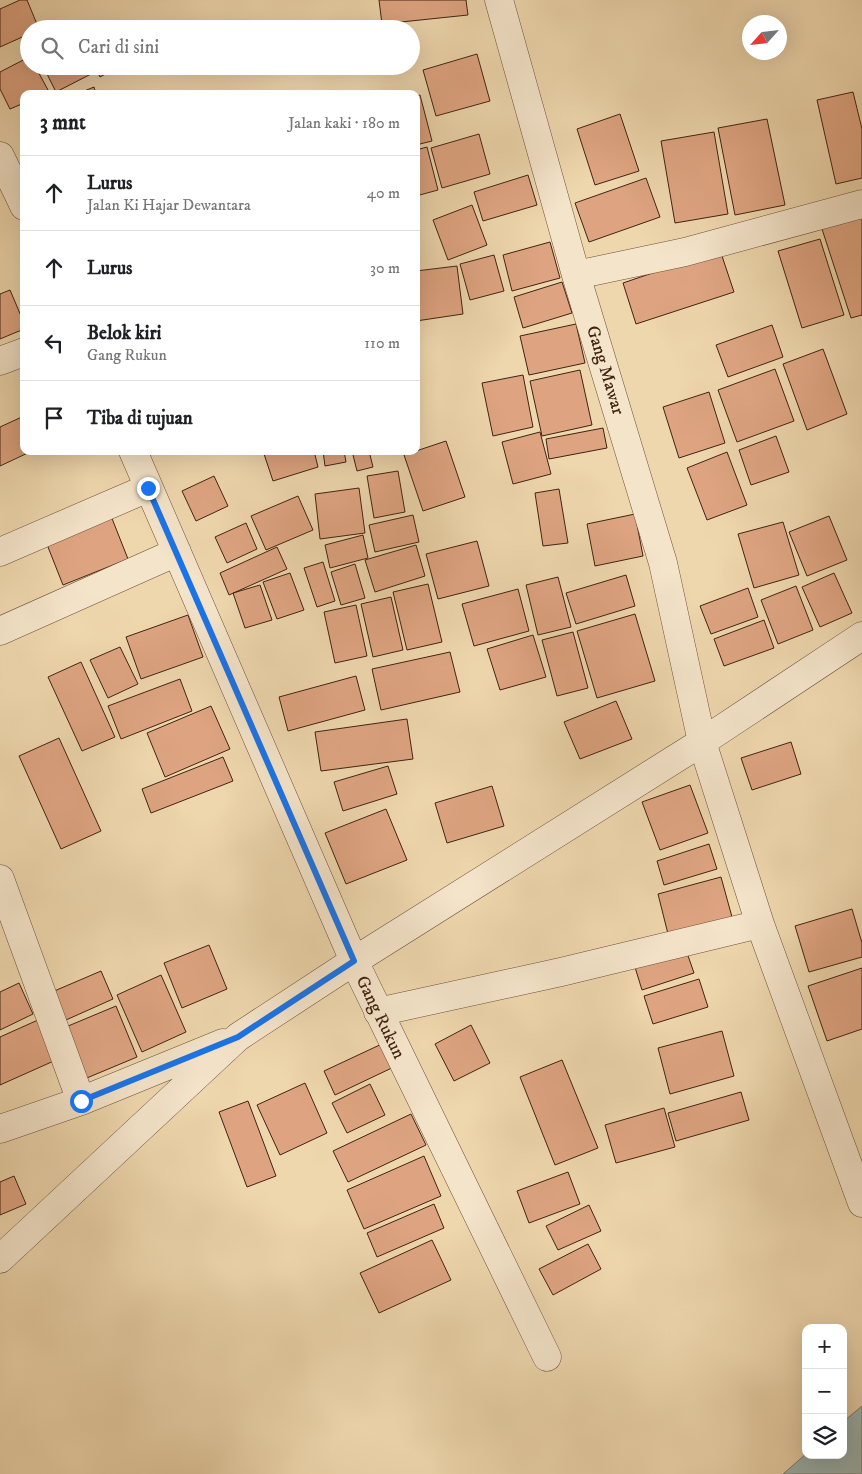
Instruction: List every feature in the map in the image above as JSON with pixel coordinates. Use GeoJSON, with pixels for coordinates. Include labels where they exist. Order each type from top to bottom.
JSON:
{"type":"FeatureCollection","features":[{"type":"Feature","properties":{"kind":"street","name":"Gang Mawar"},"geometry":{"type":"LineString","coordinates":[[499,0],[576,274],[664,563],[702,742],[760,924],[862,1203]]}},
{"type":"Feature","properties":{"kind":"street"},"geometry":{"type":"LineString","coordinates":[[0,156],[20,198]]}},
{"type":"Feature","properties":{"kind":"street"},"geometry":{"type":"LineString","coordinates":[[576,274],[685,252],[862,204]]}},
{"type":"Feature","properties":{"kind":"street"},"geometry":{"type":"LineString","coordinates":[[0,361],[20,354]]}},
{"type":"Feature","properties":{"kind":"street","name":"Gang Rukun"},"geometry":{"type":"LineString","coordinates":[[135,455],[354,961],[547,1357]]}},
{"type":"Feature","properties":{"kind":"street"},"geometry":{"type":"LineString","coordinates":[[0,552],[148,488]]}},
{"type":"Feature","properties":{"kind":"street"},"geometry":{"type":"LineString","coordinates":[[0,631],[177,552]]}},
{"type":"Feature","properties":{"kind":"street"},"geometry":{"type":"LineString","coordinates":[[0,1259],[238,1037],[354,961],[702,742],[862,636]]}},
{"type":"Feature","properties":{"kind":"street"},"geometry":{"type":"LineString","coordinates":[[0,879],[81,1101]]}},
{"type":"Feature","properties":{"kind":"street"},"geometry":{"type":"LineString","coordinates":[[378,1012],[561,972],[760,924]]}},
{"type":"Feature","properties":{"kind":"street"},"geometry":{"type":"LineString","coordinates":[[0,1129],[81,1101],[238,1037]]}},
{"type":"Feature","properties":{"kind":"water"},"geometry":{"type":"Polygon","coordinates":[[[862,1406],[862,1474],[783,1474],[802,1457],[802,1459],[847,1459],[847,1419],[862,1406]]]}},
{"type":"Feature","properties":{"kind":"building"},"geometry":{"type":"Polygon","coordinates":[[[20,0],[27,0],[35,20],[20,20],[20,38],[0,47],[0,9],[20,0]]]}},
{"type":"Feature","properties":{"kind":"building"},"geometry":{"type":"Polygon","coordinates":[[[379,0],[466,0],[468,15],[420,20],[382,20],[379,0]]]}},
{"type":"Feature","properties":{"kind":"building"},"geometry":{"type":"Polygon","coordinates":[[[477,54],[490,101],[436,116],[423,70],[477,54]]]}},
{"type":"Feature","properties":{"kind":"building"},"geometry":{"type":"Polygon","coordinates":[[[20,62],[20,75],[40,75],[48,90],[20,90],[20,105],[10,109],[0,89],[0,72],[20,62]]]}},
{"type":"Feature","properties":{"kind":"building"},"geometry":{"type":"Polygon","coordinates":[[[48,75],[89,75],[60,90],[55,90],[48,75]]]}},
{"type":"Feature","properties":{"kind":"building"},"geometry":{"type":"Polygon","coordinates":[[[853,92],[862,129],[862,178],[836,184],[817,100],[853,92]]]}},
{"type":"Feature","properties":{"kind":"building"},"geometry":{"type":"Polygon","coordinates":[[[420,95],[432,141],[420,144],[420,95]]]}},
{"type":"Feature","properties":{"kind":"building"},"geometry":{"type":"Polygon","coordinates":[[[620,114],[639,171],[595,185],[577,129],[620,114]]]}},
{"type":"Feature","properties":{"kind":"building"},"geometry":{"type":"Polygon","coordinates":[[[767,119],[785,205],[735,215],[718,128],[767,119]]]}},
{"type":"Feature","properties":{"kind":"building"},"geometry":{"type":"Polygon","coordinates":[[[714,132],[728,214],[675,223],[661,141],[714,132]]]}},
{"type":"Feature","properties":{"kind":"building"},"geometry":{"type":"Polygon","coordinates":[[[479,134],[490,174],[442,188],[431,148],[479,134]]]}},
{"type":"Feature","properties":{"kind":"building"},"geometry":{"type":"Polygon","coordinates":[[[427,147],[438,190],[420,195],[420,149],[427,147]]]}},
{"type":"Feature","properties":{"kind":"building"},"geometry":{"type":"Polygon","coordinates":[[[528,175],[537,205],[483,221],[474,192],[528,175]]]}},
{"type":"Feature","properties":{"kind":"building"},"geometry":{"type":"Polygon","coordinates":[[[646,178],[660,217],[589,242],[575,203],[646,178]]]}},
{"type":"Feature","properties":{"kind":"building"},"geometry":{"type":"Polygon","coordinates":[[[472,205],[487,245],[448,260],[433,220],[472,205]]]}},
{"type":"Feature","properties":{"kind":"building"},"geometry":{"type":"Polygon","coordinates":[[[862,213],[862,315],[851,318],[821,226],[862,213]]]}},
{"type":"Feature","properties":{"kind":"building"},"geometry":{"type":"Polygon","coordinates":[[[820,239],[844,315],[802,328],[778,251],[820,239]]]}},
{"type":"Feature","properties":{"kind":"building"},"geometry":{"type":"Polygon","coordinates":[[[550,242],[560,278],[512,291],[503,255],[550,242]]]}},
{"type":"Feature","properties":{"kind":"building"},"geometry":{"type":"Polygon","coordinates":[[[720,250],[734,292],[636,324],[623,283],[720,250]]]}},
{"type":"Feature","properties":{"kind":"building"},"geometry":{"type":"Polygon","coordinates":[[[494,255],[504,291],[470,300],[460,264],[494,255]]]}},
{"type":"Feature","properties":{"kind":"building"},"geometry":{"type":"Polygon","coordinates":[[[457,266],[463,314],[420,320],[420,271],[457,266]]]}},
{"type":"Feature","properties":{"kind":"building"},"geometry":{"type":"Polygon","coordinates":[[[562,282],[572,313],[523,328],[514,297],[562,282]]]}},
{"type":"Feature","properties":{"kind":"building"},"geometry":{"type":"Polygon","coordinates":[[[10,290],[20,314],[20,331],[0,339],[0,294],[10,290]]]}},
{"type":"Feature","properties":{"kind":"building"},"geometry":{"type":"Polygon","coordinates":[[[576,324],[585,363],[529,375],[520,336],[576,324]]]}},
{"type":"Feature","properties":{"kind":"building"},"geometry":{"type":"Polygon","coordinates":[[[772,325],[783,357],[728,377],[716,345],[772,325]]]}},
{"type":"Feature","properties":{"kind":"building"},"geometry":{"type":"Polygon","coordinates":[[[823,349],[847,414],[807,430],[783,364],[823,349]]]}},
{"type":"Feature","properties":{"kind":"building"},"geometry":{"type":"Polygon","coordinates":[[[775,369],[794,421],[737,442],[718,390],[775,369]]]}},
{"type":"Feature","properties":{"kind":"building"},"geometry":{"type":"Polygon","coordinates":[[[580,370],[592,425],[542,436],[530,381],[580,370]]]}},
{"type":"Feature","properties":{"kind":"building"},"geometry":{"type":"Polygon","coordinates":[[[523,375],[533,427],[493,436],[482,383],[523,375]]]}},
{"type":"Feature","properties":{"kind":"building"},"geometry":{"type":"Polygon","coordinates":[[[709,392],[725,443],[679,458],[663,407],[709,392]]]}},
{"type":"Feature","properties":{"kind":"building"},"geometry":{"type":"Polygon","coordinates":[[[20,418],[20,455],[23,455],[0,466],[0,427],[20,418]]]}},
{"type":"Feature","properties":{"kind":"building"},"geometry":{"type":"Polygon","coordinates":[[[603,428],[607,448],[549,459],[546,439],[603,428]]]}},
{"type":"Feature","properties":{"kind":"building"},"geometry":{"type":"Polygon","coordinates":[[[540,432],[551,474],[513,484],[502,442],[540,432]]]}},
{"type":"Feature","properties":{"kind":"building"},"geometry":{"type":"Polygon","coordinates":[[[776,436],[789,472],[751,485],[739,450],[776,436]]]}},
{"type":"Feature","properties":{"kind":"building"},"geometry":{"type":"Polygon","coordinates":[[[446,441],[465,497],[423,511],[404,455],[420,455],[420,450],[446,441]]]}},
{"type":"Feature","properties":{"kind":"building"},"geometry":{"type":"Polygon","coordinates":[[[727,452],[747,505],[707,520],[687,468],[727,452]]]}},
{"type":"Feature","properties":{"kind":"building"},"geometry":{"type":"Polygon","coordinates":[[[264,455],[315,455],[318,467],[273,481],[264,455]]]}},
{"type":"Feature","properties":{"kind":"building"},"geometry":{"type":"Polygon","coordinates":[[[324,455],[345,455],[346,462],[325,466],[324,455]]]}},
{"type":"Feature","properties":{"kind":"building"},"geometry":{"type":"Polygon","coordinates":[[[353,455],[370,455],[373,467],[357,471],[353,455]]]}},
{"type":"Feature","properties":{"kind":"building"},"geometry":{"type":"Polygon","coordinates":[[[398,471],[405,512],[374,518],[367,476],[398,471]]]}},
{"type":"Feature","properties":{"kind":"building"},"geometry":{"type":"Polygon","coordinates":[[[214,476],[228,506],[196,521],[182,491],[214,476]]]}},
{"type":"Feature","properties":{"kind":"building"},"geometry":{"type":"Polygon","coordinates":[[[359,488],[365,533],[320,539],[315,494],[359,488]]]}},
{"type":"Feature","properties":{"kind":"building"},"geometry":{"type":"Polygon","coordinates":[[[559,489],[568,543],[543,546],[535,493],[559,489]]]}},
{"type":"Feature","properties":{"kind":"building"},"geometry":{"type":"Polygon","coordinates":[[[298,496],[313,530],[266,550],[251,516],[298,496]]]}},
{"type":"Feature","properties":{"kind":"building"},"geometry":{"type":"Polygon","coordinates":[[[635,514],[643,556],[595,566],[587,524],[635,514]]]}},
{"type":"Feature","properties":{"kind":"building"},"geometry":{"type":"Polygon","coordinates":[[[413,515],[419,542],[375,552],[369,525],[413,515]]]}},
{"type":"Feature","properties":{"kind":"building"},"geometry":{"type":"Polygon","coordinates":[[[111,516],[128,559],[63,585],[46,542],[111,516]]]}},
{"type":"Feature","properties":{"kind":"building"},"geometry":{"type":"Polygon","coordinates":[[[829,516],[847,560],[807,576],[789,532],[829,516]]]}},
{"type":"Feature","properties":{"kind":"building"},"geometry":{"type":"Polygon","coordinates":[[[783,522],[799,575],[754,588],[738,534],[783,522]]]}},
{"type":"Feature","properties":{"kind":"building"},"geometry":{"type":"Polygon","coordinates":[[[246,523],[257,549],[227,563],[215,537],[246,523]]]}},
{"type":"Feature","properties":{"kind":"building"},"geometry":{"type":"Polygon","coordinates":[[[363,535],[368,558],[330,568],[325,545],[363,535]]]}},
{"type":"Feature","properties":{"kind":"building"},"geometry":{"type":"Polygon","coordinates":[[[477,541],[489,586],[438,599],[426,554],[477,541]]]}},
{"type":"Feature","properties":{"kind":"building"},"geometry":{"type":"Polygon","coordinates":[[[416,545],[425,576],[375,592],[365,560],[416,545]]]}},
{"type":"Feature","properties":{"kind":"building"},"geometry":{"type":"Polygon","coordinates":[[[277,547],[287,569],[229,595],[220,573],[277,547]]]}},
{"type":"Feature","properties":{"kind":"building"},"geometry":{"type":"Polygon","coordinates":[[[323,562],[335,601],[317,607],[304,568],[323,562]]]}},
{"type":"Feature","properties":{"kind":"building"},"geometry":{"type":"Polygon","coordinates":[[[355,564],[365,598],[341,605],[331,572],[355,564]]]}},
{"type":"Feature","properties":{"kind":"building"},"geometry":{"type":"Polygon","coordinates":[[[290,573],[304,610],[277,619],[263,582],[290,573]]]}},
{"type":"Feature","properties":{"kind":"building"},"geometry":{"type":"Polygon","coordinates":[[[834,573],[852,613],[820,627],[802,587],[834,573]]]}},
{"type":"Feature","properties":{"kind":"building"},"geometry":{"type":"Polygon","coordinates":[[[626,575],[635,606],[576,624],[566,593],[626,575]]]}},
{"type":"Feature","properties":{"kind":"building"},"geometry":{"type":"Polygon","coordinates":[[[558,577],[571,627],[538,635],[526,585],[558,577]]]}},
{"type":"Feature","properties":{"kind":"building"},"geometry":{"type":"Polygon","coordinates":[[[428,584],[442,642],[407,650],[393,592],[428,584]]]}},
{"type":"Feature","properties":{"kind":"building"},"geometry":{"type":"Polygon","coordinates":[[[260,585],[272,620],[245,628],[233,593],[260,585]]]}},
{"type":"Feature","properties":{"kind":"building"},"geometry":{"type":"Polygon","coordinates":[[[796,586],[813,630],[778,644],[761,600],[796,586]]]}},
{"type":"Feature","properties":{"kind":"building"},"geometry":{"type":"Polygon","coordinates":[[[748,588],[758,617],[711,634],[700,606],[748,588]]]}},
{"type":"Feature","properties":{"kind":"building"},"geometry":{"type":"Polygon","coordinates":[[[518,589],[529,631],[474,646],[462,604],[518,589]]]}},
{"type":"Feature","properties":{"kind":"building"},"geometry":{"type":"Polygon","coordinates":[[[391,597],[403,650],[373,657],[361,604],[391,597]]]}},
{"type":"Feature","properties":{"kind":"building"},"geometry":{"type":"Polygon","coordinates":[[[356,605],[367,656],[335,663],[324,612],[356,605]]]}},
{"type":"Feature","properties":{"kind":"building"},"geometry":{"type":"Polygon","coordinates":[[[635,614],[655,681],[597,698],[577,631],[635,614]]]}},
{"type":"Feature","properties":{"kind":"building"},"geometry":{"type":"Polygon","coordinates":[[[188,615],[203,657],[141,679],[126,637],[188,615]]]}},
{"type":"Feature","properties":{"kind":"building"},"geometry":{"type":"Polygon","coordinates":[[[764,620],[774,648],[724,666],[714,639],[764,620]]]}},
{"type":"Feature","properties":{"kind":"building"},"geometry":{"type":"Polygon","coordinates":[[[573,632],[588,688],[557,696],[542,640],[573,632]]]}},
{"type":"Feature","properties":{"kind":"building"},"geometry":{"type":"Polygon","coordinates":[[[533,635],[546,677],[500,690],[487,649],[533,635]]]}},
{"type":"Feature","properties":{"kind":"building"},"geometry":{"type":"Polygon","coordinates":[[[120,647],[138,684],[108,698],[90,660],[120,647]]]}},
{"type":"Feature","properties":{"kind":"building"},"geometry":{"type":"Polygon","coordinates":[[[450,652],[460,692],[381,710],[372,669],[450,652]]]}},
{"type":"Feature","properties":{"kind":"building"},"geometry":{"type":"Polygon","coordinates":[[[81,662],[115,737],[82,751],[48,677],[81,662]]]}},
{"type":"Feature","properties":{"kind":"building"},"geometry":{"type":"Polygon","coordinates":[[[356,676],[365,710],[288,731],[279,697],[356,676]]]}},
{"type":"Feature","properties":{"kind":"building"},"geometry":{"type":"Polygon","coordinates":[[[180,679],[192,711],[121,739],[108,706],[180,679]]]}},
{"type":"Feature","properties":{"kind":"building"},"geometry":{"type":"Polygon","coordinates":[[[616,701],[632,739],[580,759],[564,722],[616,701]]]}},
{"type":"Feature","properties":{"kind":"building"},"geometry":{"type":"Polygon","coordinates":[[[211,706],[230,749],[165,777],[147,733],[211,706]]]}},
{"type":"Feature","properties":{"kind":"building"},"geometry":{"type":"Polygon","coordinates":[[[407,719],[413,759],[321,771],[315,732],[407,719]]]}},
{"type":"Feature","properties":{"kind":"building"},"geometry":{"type":"Polygon","coordinates":[[[59,738],[101,831],[61,849],[19,756],[59,738]]]}},
{"type":"Feature","properties":{"kind":"building"},"geometry":{"type":"Polygon","coordinates":[[[791,742],[801,774],[752,790],[741,758],[791,742]]]}},
{"type":"Feature","properties":{"kind":"building"},"geometry":{"type":"Polygon","coordinates":[[[223,757],[233,781],[151,813],[142,789],[223,757]]]}},
{"type":"Feature","properties":{"kind":"building"},"geometry":{"type":"Polygon","coordinates":[[[388,766],[397,794],[343,811],[334,782],[388,766]]]}},
{"type":"Feature","properties":{"kind":"building"},"geometry":{"type":"Polygon","coordinates":[[[690,785],[708,833],[660,850],[642,802],[690,785]]]}},
{"type":"Feature","properties":{"kind":"building"},"geometry":{"type":"Polygon","coordinates":[[[492,786],[504,826],[447,843],[435,803],[492,786]]]}},
{"type":"Feature","properties":{"kind":"building"},"geometry":{"type":"Polygon","coordinates":[[[386,809],[407,860],[346,884],[325,833],[386,809]]]}},
{"type":"Feature","properties":{"kind":"building"},"geometry":{"type":"Polygon","coordinates":[[[709,844],[717,869],[664,885],[657,861],[709,844]]]}},
{"type":"Feature","properties":{"kind":"building"},"geometry":{"type":"Polygon","coordinates":[[[721,877],[732,917],[668,934],[658,894],[721,877]]]}},
{"type":"Feature","properties":{"kind":"building"},"geometry":{"type":"Polygon","coordinates":[[[852,909],[862,943],[862,957],[809,972],[795,926],[852,909]]]}},
{"type":"Feature","properties":{"kind":"building"},"geometry":{"type":"Polygon","coordinates":[[[209,945],[227,989],[182,1008],[164,963],[209,945]]]}},
{"type":"Feature","properties":{"kind":"building"},"geometry":{"type":"Polygon","coordinates":[[[685,947],[694,973],[642,990],[634,964],[685,947]]]}},
{"type":"Feature","properties":{"kind":"building"},"geometry":{"type":"Polygon","coordinates":[[[862,968],[862,1029],[827,1041],[808,986],[862,968]]]}},
{"type":"Feature","properties":{"kind":"building"},"geometry":{"type":"Polygon","coordinates":[[[101,971],[113,999],[57,1024],[45,995],[101,971]]]}},
{"type":"Feature","properties":{"kind":"building"},"geometry":{"type":"Polygon","coordinates":[[[161,975],[186,1032],[142,1052],[117,995],[161,975]]]}},
{"type":"Feature","properties":{"kind":"building"},"geometry":{"type":"Polygon","coordinates":[[[699,979],[708,1007],[653,1024],[644,996],[699,979]]]}},
{"type":"Feature","properties":{"kind":"building"},"geometry":{"type":"Polygon","coordinates":[[[19,983],[33,1014],[0,1030],[0,992],[19,983]]]}},
{"type":"Feature","properties":{"kind":"building"},"geometry":{"type":"Polygon","coordinates":[[[116,1006],[137,1057],[82,1080],[61,1029],[116,1006]]]}},
{"type":"Feature","properties":{"kind":"building"},"geometry":{"type":"Polygon","coordinates":[[[38,1020],[56,1060],[0,1085],[0,1037],[38,1020]]]}},
{"type":"Feature","properties":{"kind":"building"},"geometry":{"type":"Polygon","coordinates":[[[471,1025],[490,1063],[454,1081],[435,1044],[471,1025]]]}},
{"type":"Feature","properties":{"kind":"building"},"geometry":{"type":"Polygon","coordinates":[[[722,1031],[734,1076],[670,1094],[658,1048],[722,1031]]]}},
{"type":"Feature","properties":{"kind":"building"},"geometry":{"type":"Polygon","coordinates":[[[386,1042],[398,1065],[335,1095],[324,1071],[386,1042]]]}},
{"type":"Feature","properties":{"kind":"building"},"geometry":{"type":"Polygon","coordinates":[[[562,1060],[598,1148],[555,1165],[520,1077],[562,1060]]]}},
{"type":"Feature","properties":{"kind":"building"},"geometry":{"type":"Polygon","coordinates":[[[305,1083],[327,1133],[280,1155],[257,1105],[305,1083]]]}},
{"type":"Feature","properties":{"kind":"building"},"geometry":{"type":"Polygon","coordinates":[[[370,1084],[385,1115],[347,1133],[332,1103],[370,1084]]]}},
{"type":"Feature","properties":{"kind":"building"},"geometry":{"type":"Polygon","coordinates":[[[741,1092],[749,1120],[676,1141],[668,1113],[741,1092]]]}},
{"type":"Feature","properties":{"kind":"building"},"geometry":{"type":"Polygon","coordinates":[[[248,1101],[276,1176],[247,1187],[219,1112],[248,1101]]]}},
{"type":"Feature","properties":{"kind":"building"},"geometry":{"type":"Polygon","coordinates":[[[664,1108],[675,1147],[616,1163],[605,1125],[664,1108]]]}},
{"type":"Feature","properties":{"kind":"building"},"geometry":{"type":"Polygon","coordinates":[[[411,1114],[426,1145],[348,1182],[333,1151],[411,1114]]]}},
{"type":"Feature","properties":{"kind":"building"},"geometry":{"type":"Polygon","coordinates":[[[424,1156],[441,1196],[364,1229],[347,1190],[424,1156]]]}},
{"type":"Feature","properties":{"kind":"building"},"geometry":{"type":"Polygon","coordinates":[[[568,1172],[580,1204],[529,1223],[517,1191],[568,1172]]]}},
{"type":"Feature","properties":{"kind":"building"},"geometry":{"type":"Polygon","coordinates":[[[14,1176],[26,1204],[0,1215],[0,1182],[14,1176]]]}},
{"type":"Feature","properties":{"kind":"building"},"geometry":{"type":"Polygon","coordinates":[[[434,1204],[444,1228],[377,1257],[367,1233],[434,1204]]]}},
{"type":"Feature","properties":{"kind":"building"},"geometry":{"type":"Polygon","coordinates":[[[589,1205],[601,1231],[558,1250],[546,1226],[589,1205]]]}},
{"type":"Feature","properties":{"kind":"building"},"geometry":{"type":"Polygon","coordinates":[[[432,1240],[451,1280],[379,1313],[360,1273],[432,1240]]]}},
{"type":"Feature","properties":{"kind":"building"},"geometry":{"type":"Polygon","coordinates":[[[588,1244],[601,1269],[553,1295],[539,1269],[588,1244]]]}},
{"type":"Feature","properties":{"kind":"route"},"geometry":{"type":"LineString","coordinates":[[81,1101],[238,1037],[354,961],[168,530],[148,488]]}}]}
